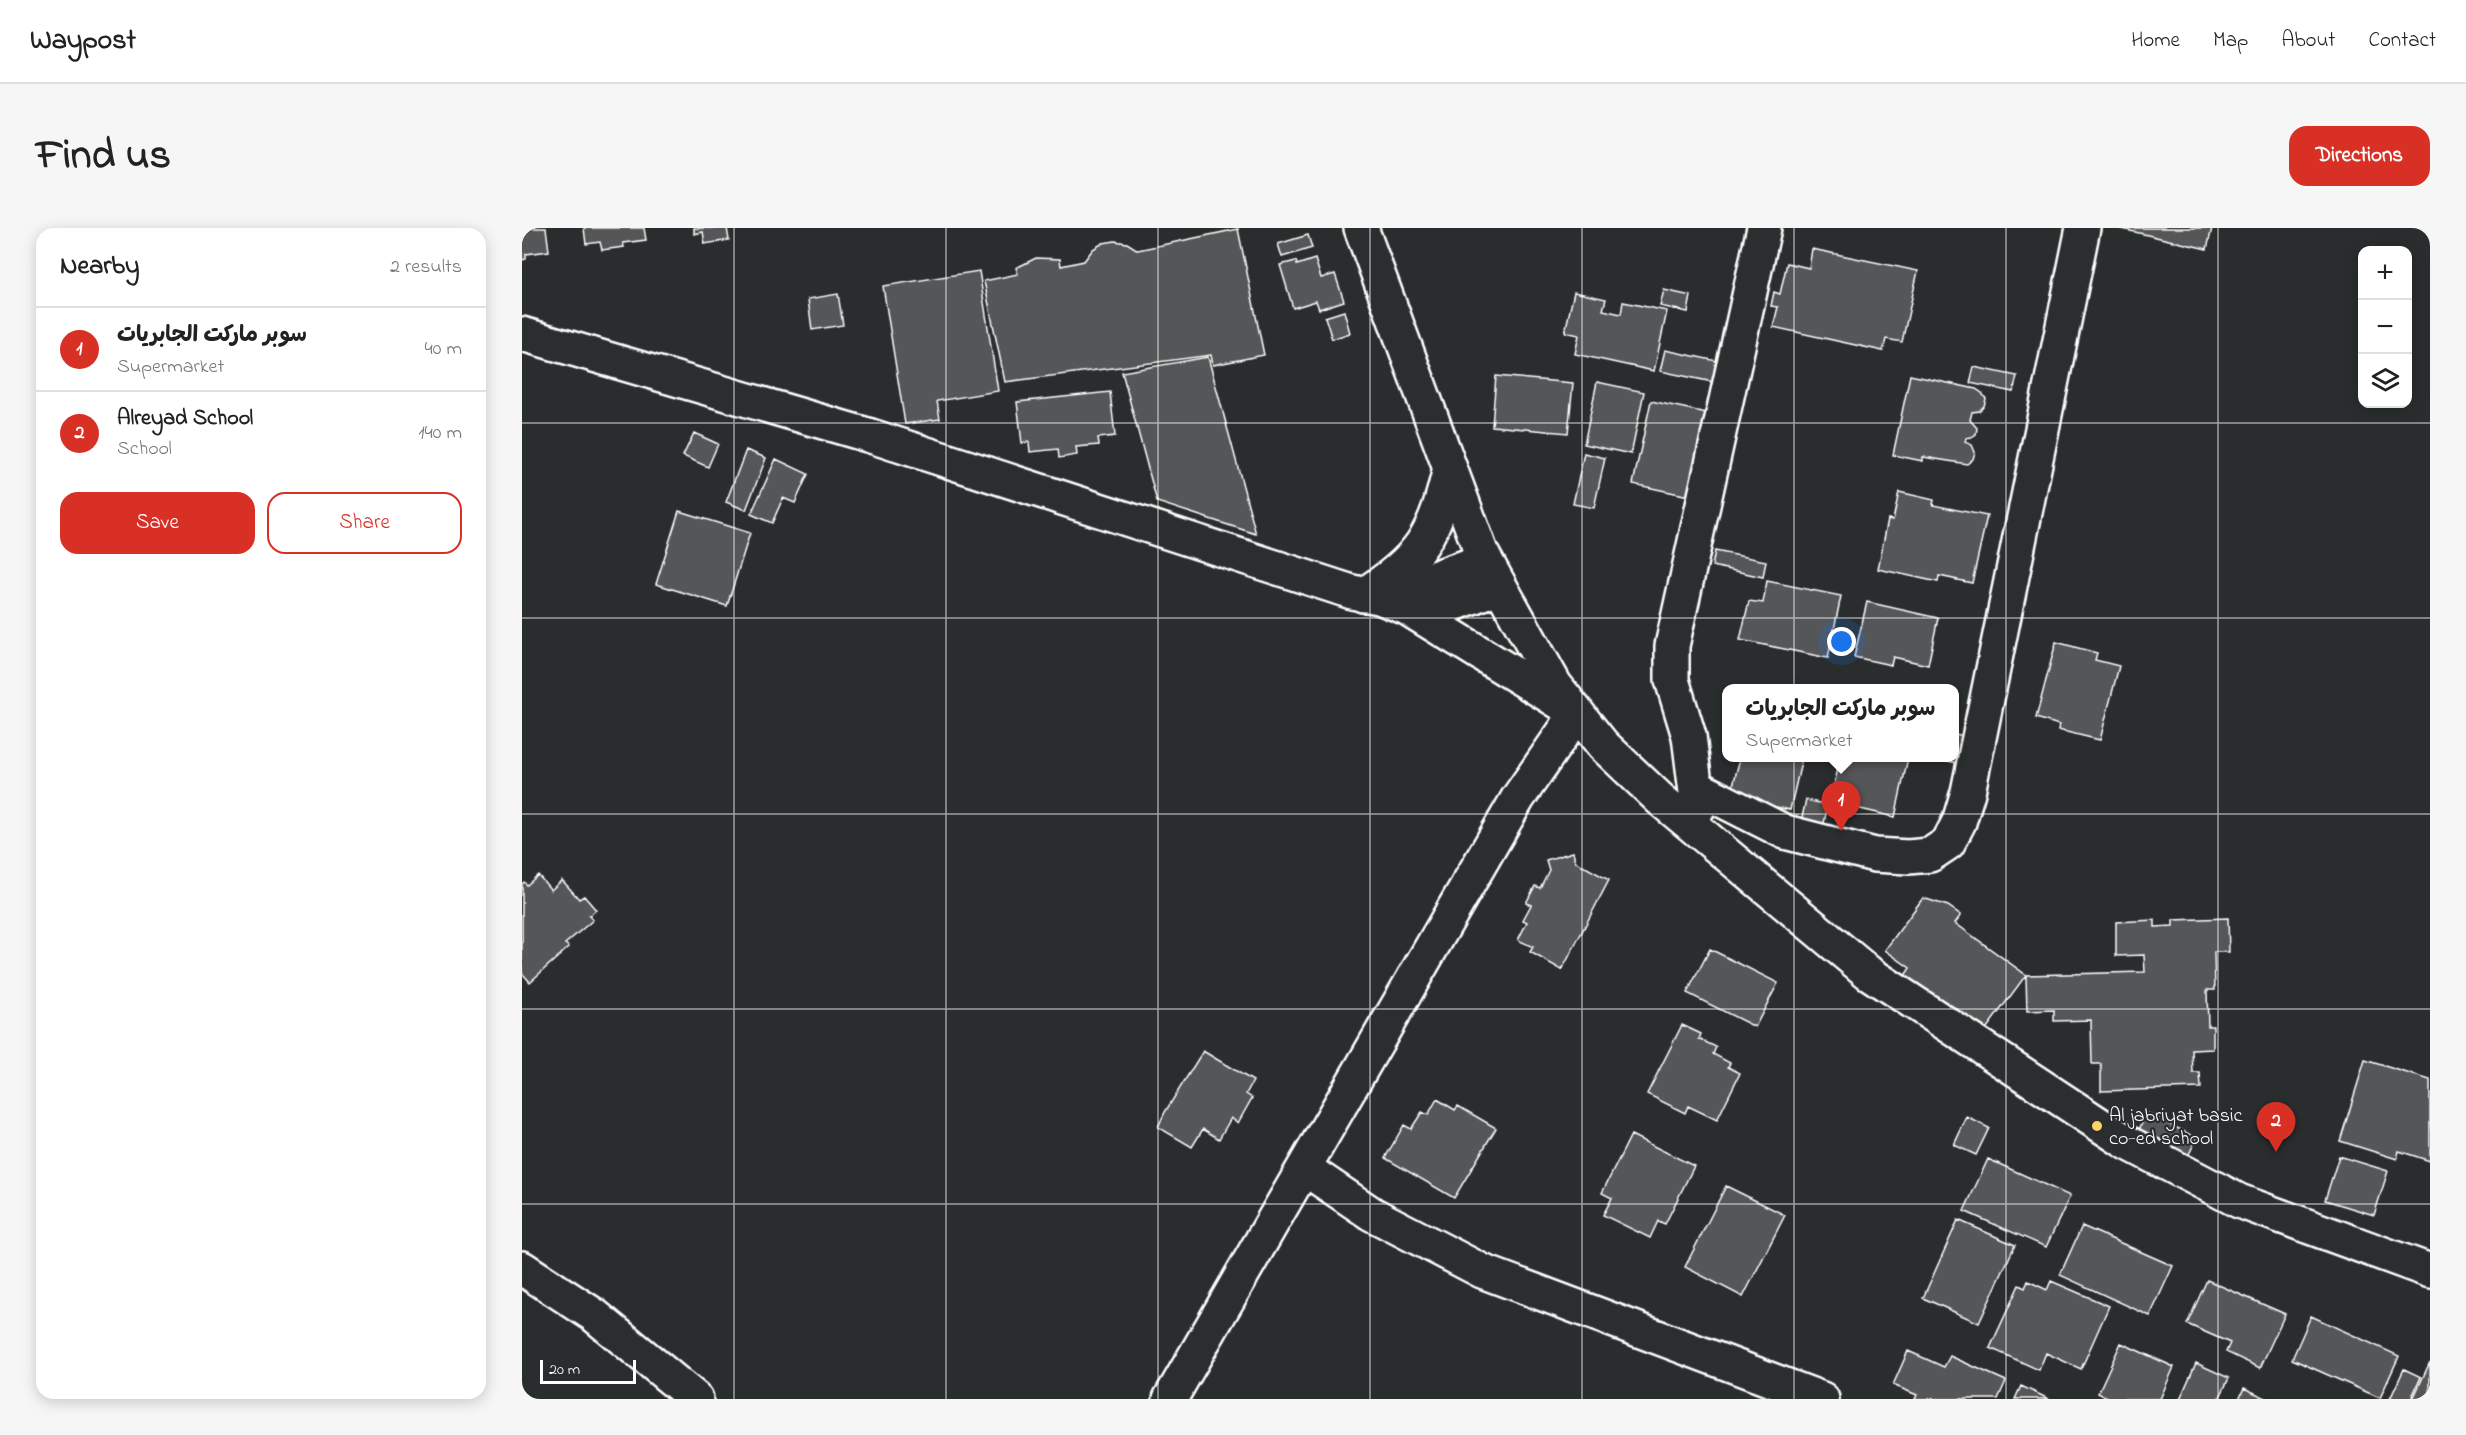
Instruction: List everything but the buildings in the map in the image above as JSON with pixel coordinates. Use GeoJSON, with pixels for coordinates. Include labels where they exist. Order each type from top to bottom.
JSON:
{"type":"FeatureCollection","features":[{"type":"Feature","properties":{"kind":"street"},"geometry":{"type":"LineString","coordinates":[[1361,228],[1450,468],[1493,573],[1555,685],[1603,745],[1660,799],[1869,973],[2126,1142],[2239,1201],[2430,1271]]}},
{"type":"Feature","properties":{"kind":"street"},"geometry":{"type":"LineString","coordinates":[[1701,834],[1689,736],[1672,680],[1672,646],[1764,228]]}},
{"type":"Feature","properties":{"kind":"street"},"geometry":{"type":"LineString","coordinates":[[1695,788],[1785,832],[1875,855],[1908,857],[1930,855],[1948,843],[1959,822],[1968,792],[2083,228]]}},
{"type":"Feature","properties":{"kind":"street"},"geometry":{"type":"LineString","coordinates":[[522,334],[870,436],[1383,600],[1429,610],[1449,606],[1493,573]]}},
{"type":"Feature","properties":{"kind":"street"},"geometry":{"type":"LineString","coordinates":[[1383,600],[1394,576],[1413,557],[1429,534],[1441,507],[1450,468]]}},
{"type":"Feature","properties":{"kind":"street"},"geometry":{"type":"LineString","coordinates":[[1383,600],[1577,713]]}},
{"type":"Feature","properties":{"kind":"street"},"geometry":{"type":"LineString","coordinates":[[1170,1399],[1518,798],[1577,713]]}},
{"type":"Feature","properties":{"kind":"street"},"geometry":{"type":"LineString","coordinates":[[1304,1168],[1372,1214],[1482,1271],[1822,1399]]}},
{"type":"Feature","properties":{"kind":"street"},"geometry":{"type":"LineString","coordinates":[[522,1268],[594,1316],[696,1399]]}},
{"type":"Feature","properties":{"kind":"place","name":"سوبر ماركت الجابريات"},"geometry":{"type":"Point","coordinates":[1841,831]}},
{"type":"Feature","properties":{"kind":"place","name":"Al jabriyat basic co-ed school"},"geometry":{"type":"Point","coordinates":[2097,1126]}},
{"type":"Feature","properties":{"kind":"place","name":"Alreyad School"},"geometry":{"type":"Point","coordinates":[2276,1152]}}]}
